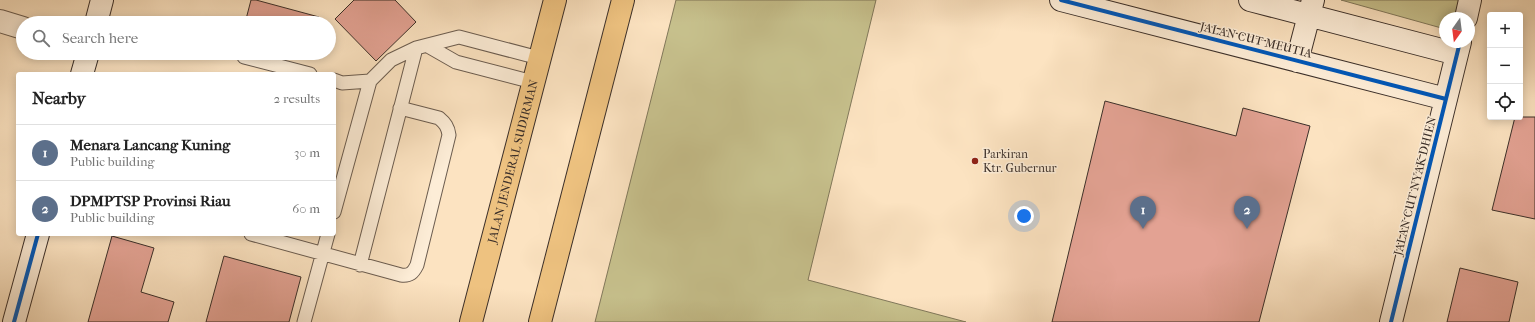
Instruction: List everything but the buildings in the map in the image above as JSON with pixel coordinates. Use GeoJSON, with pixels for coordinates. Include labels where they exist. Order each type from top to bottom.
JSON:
{"type":"FeatureCollection","features":[{"type":"Feature","properties":{"kind":"main road","name":"JALAN JENDERAL SUDIRMAN"},"geometry":{"type":"LineString","coordinates":[[471,322],[555,0]]}},
{"type":"Feature","properties":{"kind":"main road"},"geometry":{"type":"LineString","coordinates":[[540,322],[623,0]]}},
{"type":"Feature","properties":{"kind":"street"},"geometry":{"type":"LineString","coordinates":[[98,16],[102,0]]}},
{"type":"Feature","properties":{"kind":"street","name":"JALAN CUT MEUTIA"},"geometry":{"type":"LineString","coordinates":[[1060,0],[1446,100]]}},
{"type":"Feature","properties":{"kind":"street"},"geometry":{"type":"LineString","coordinates":[[1250,0],[1311,8],[1439,43]]}},
{"type":"Feature","properties":{"kind":"street"},"geometry":{"type":"LineString","coordinates":[[1467,12],[1470,0]]}},
{"type":"Feature","properties":{"kind":"street"},"geometry":{"type":"LineString","coordinates":[[1297,61],[1311,8]]}},
{"type":"Feature","properties":{"kind":"street"},"geometry":{"type":"LineString","coordinates":[[0,21],[16,26]]}},
{"type":"Feature","properties":{"kind":"street","name":"JALAN CUT NYAK DHIEN"},"geometry":{"type":"LineString","coordinates":[[1391,322],[1458,48]]}},
{"type":"Feature","properties":{"kind":"street"},"geometry":{"type":"LineString","coordinates":[[83,72],[86,60]]}},
{"type":"Feature","properties":{"kind":"street"},"geometry":{"type":"LineString","coordinates":[[14,322],[37,236]]}},
{"type":"Feature","properties":{"kind":"lane"},"geometry":{"type":"LineString","coordinates":[[336,205],[370,81],[391,60],[422,47],[459,37],[539,58]]}},
{"type":"Feature","properties":{"kind":"lane"},"geometry":{"type":"LineString","coordinates":[[422,47],[456,62],[533,82]]}},
{"type":"Feature","properties":{"kind":"lane"},"geometry":{"type":"LineString","coordinates":[[360,265],[400,108],[422,47]]}},
{"type":"Feature","properties":{"kind":"lane"},"geometry":{"type":"LineString","coordinates":[[259,60],[303,72]]}},
{"type":"Feature","properties":{"kind":"lane"},"geometry":{"type":"LineString","coordinates":[[336,81],[342,83],[370,81]]}},
{"type":"Feature","properties":{"kind":"lane"},"geometry":{"type":"LineString","coordinates":[[258,236],[360,265],[408,276],[414,272],[449,135],[448,128],[439,118],[400,108]]}},
{"type":"Feature","properties":{"kind":"lane"},"geometry":{"type":"LineString","coordinates":[[304,322],[327,236]]}},
{"type":"Feature","properties":{"kind":"shaded area"},"geometry":{"type":"Polygon","coordinates":[[[676,0],[876,0],[808,280],[966,322],[595,322],[676,0]]]}},
{"type":"Feature","properties":{"kind":"shaded area"},"geometry":{"type":"Polygon","coordinates":[[[1341,0],[1464,0],[1461,12],[1439,12],[1439,27],[1341,0]]]}},
{"type":"Feature","properties":{"kind":"cycle path"},"geometry":{"type":"LineString","coordinates":[[1061,0],[1446,99]]}},
{"type":"Feature","properties":{"kind":"cycle path"},"geometry":{"type":"LineString","coordinates":[[1391,322],[1459,48]]}},
{"type":"Feature","properties":{"kind":"cycle path"},"geometry":{"type":"LineString","coordinates":[[14,322],[37,236]]}},
{"type":"Feature","properties":{"kind":"place","name":"Parkiran Ktr. Gubernur"},"geometry":{"type":"Point","coordinates":[975,161]}},
{"type":"Feature","properties":{"kind":"place","name":"Menara Lancang Kuning"},"geometry":{"type":"Point","coordinates":[1143,229]}},
{"type":"Feature","properties":{"kind":"place","name":"DPMPTSP Provinsi Riau"},"geometry":{"type":"Point","coordinates":[1247,229]}}]}
